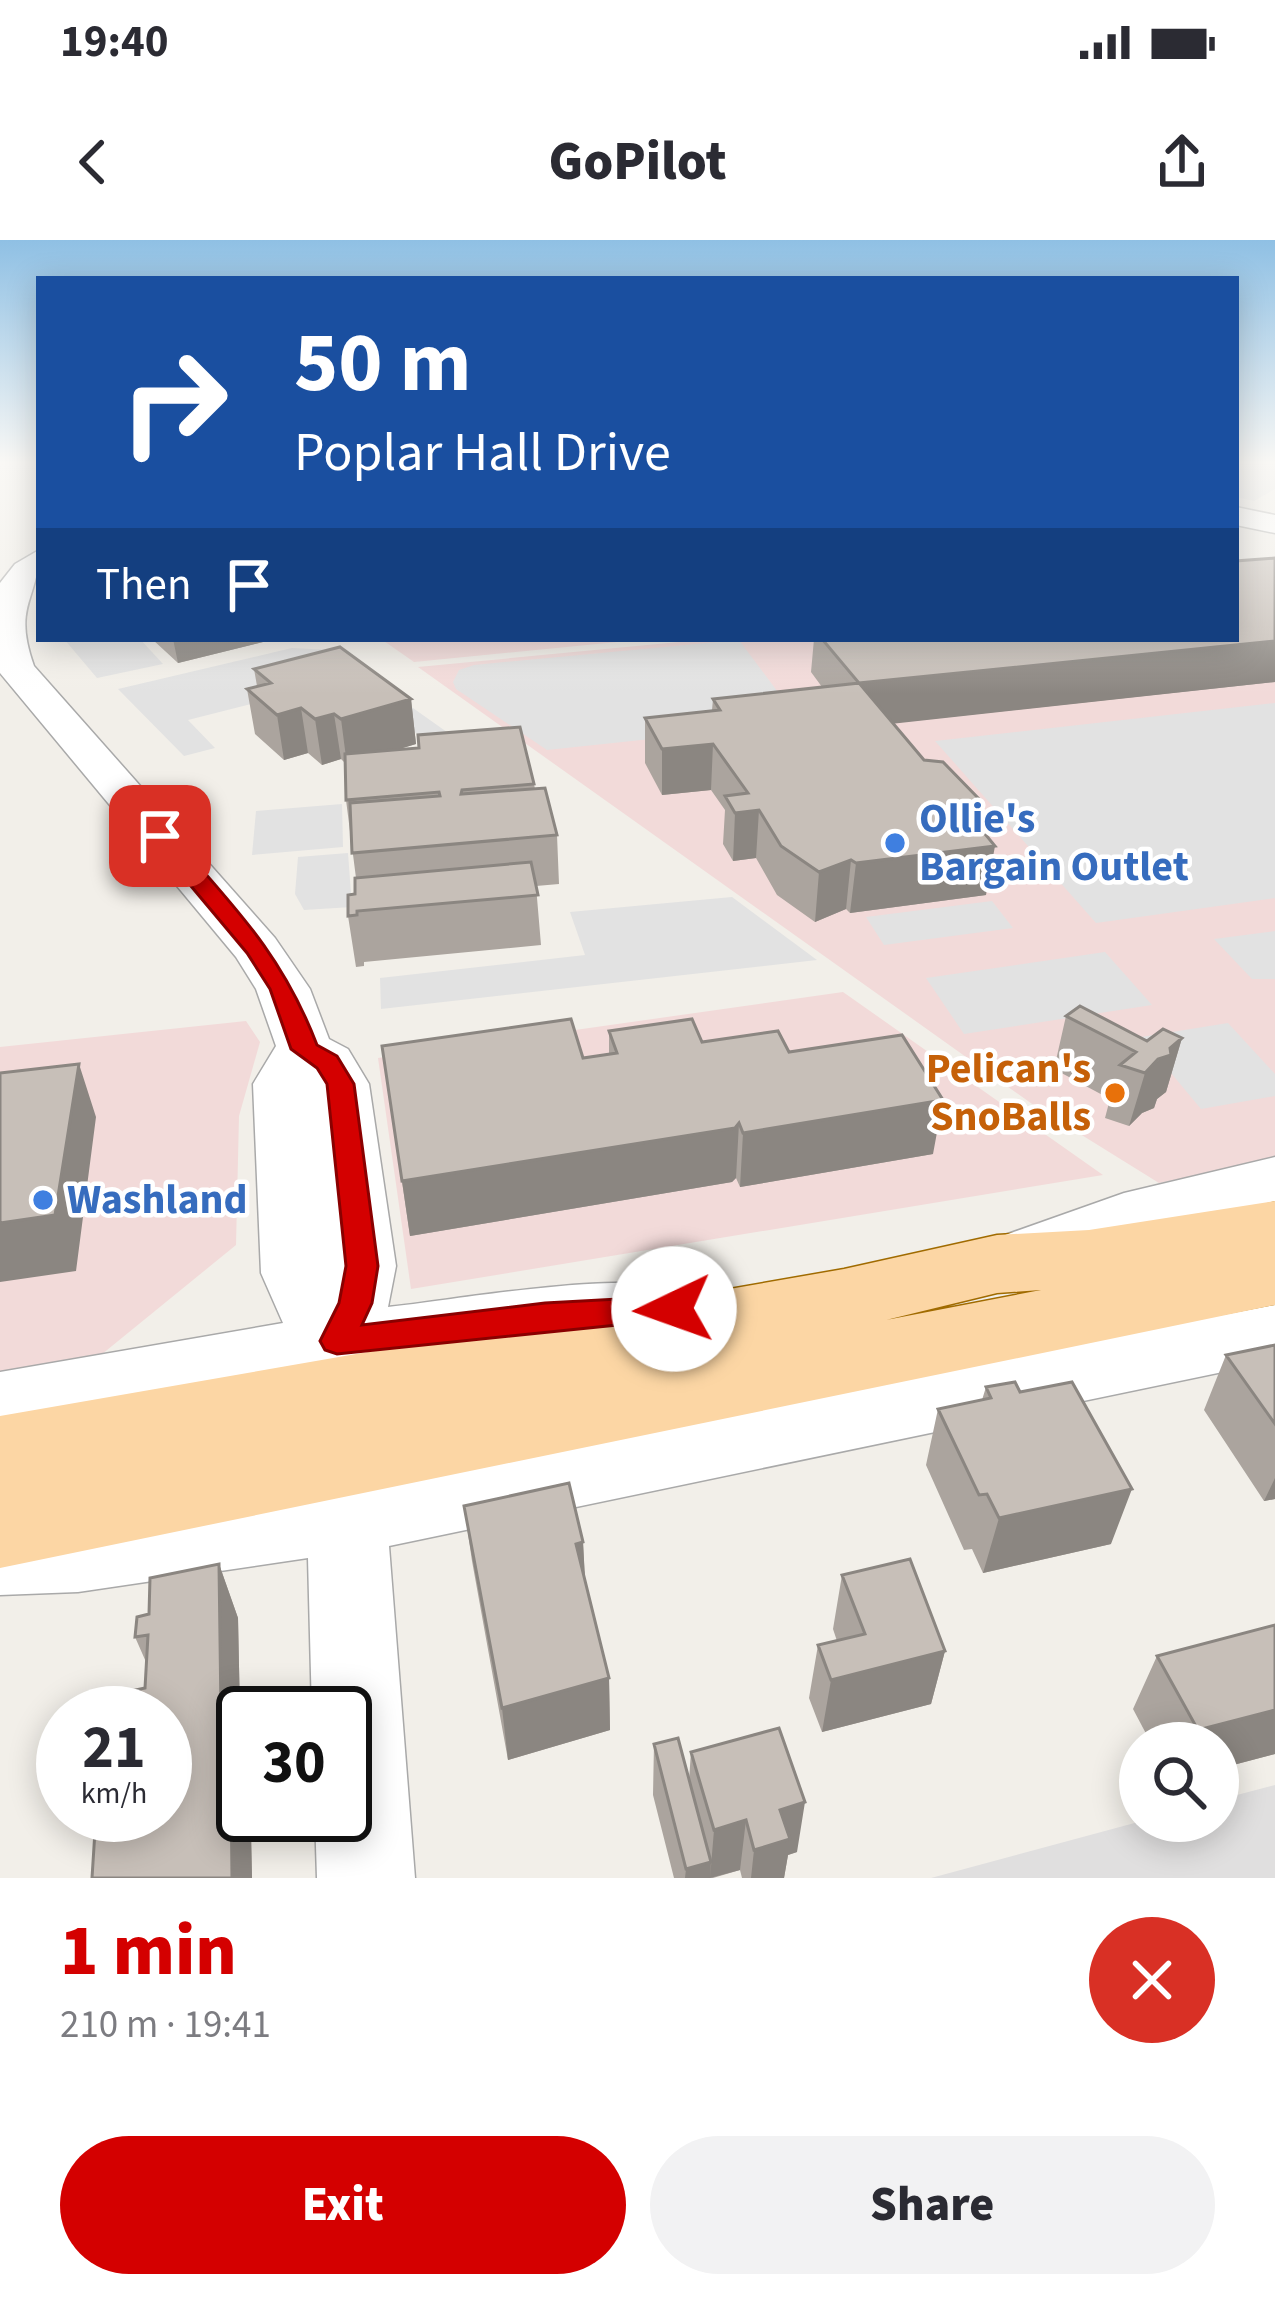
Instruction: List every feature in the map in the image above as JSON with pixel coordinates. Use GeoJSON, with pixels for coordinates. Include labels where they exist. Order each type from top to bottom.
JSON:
{"type":"FeatureCollection","features":[{"type":"Feature","properties":{"kind":"main road"},"geometry":{"type":"LineString","coordinates":[[0,1527],[341,1428],[844,1298],[997,1264],[1089,1259],[1275,1228]]}},
{"type":"Feature","properties":{"kind":"main road"},"geometry":{"type":"LineString","coordinates":[[0,1454],[341,1428],[1275,1276]]}},
{"type":"Feature","properties":{"kind":"street"},"geometry":{"type":"LineString","coordinates":[[36,562],[11,582],[3,596],[1,632],[9,655],[59,720],[257,949],[283,989],[305,1049],[282,1084],[296,1273],[341,1428],[366,1878]]}},
{"type":"Feature","properties":{"kind":"street"},"geometry":{"type":"LineString","coordinates":[[997,1264],[1124,1216],[1275,1179]]}},
{"type":"Feature","properties":{"kind":"street"},"geometry":{"type":"LineString","coordinates":[[0,1402],[341,1428],[1275,1333]]}},
{"type":"Feature","properties":{"kind":"street"},"geometry":{"type":"LineString","coordinates":[[0,1558],[79,1555],[341,1428]]}},
{"type":"Feature","properties":{"kind":"shaded area"},"geometry":{"type":"Polygon","coordinates":[[[1275,585],[1275,1160],[1159,1183],[1035,1106],[418,667],[679,642],[1239,642],[1239,635],[1275,585]]]}},
{"type":"Feature","properties":{"kind":"shaded area"},"geometry":{"type":"Polygon","coordinates":[[[67,642],[143,642],[163,664],[97,678],[67,642]]]}},
{"type":"Feature","properties":{"kind":"shaded area"},"geometry":{"type":"Polygon","coordinates":[[[385,642],[617,642],[414,662],[385,642]]]}},
{"type":"Feature","properties":{"kind":"shaded area"},"geometry":{"type":"Polygon","coordinates":[[[740,642],[801,723],[547,750],[456,689],[453,682],[459,670],[740,642]]]}},
{"type":"Feature","properties":{"kind":"shaded area"},"geometry":{"type":"Polygon","coordinates":[[[292,648],[331,650],[485,759],[454,762],[346,680],[188,720],[215,748],[184,756],[118,689],[292,648]]]}},
{"type":"Feature","properties":{"kind":"shaded area"},"geometry":{"type":"Polygon","coordinates":[[[1275,703],[1275,898],[1096,923],[935,741],[1275,703]]]}},
{"type":"Feature","properties":{"kind":"shaded area"},"geometry":{"type":"Polygon","coordinates":[[[342,804],[343,847],[252,855],[256,811],[342,804]]]}},
{"type":"Feature","properties":{"kind":"shaded area"},"geometry":{"type":"Polygon","coordinates":[[[348,853],[352,907],[304,910],[295,894],[298,857],[348,853]]]}},
{"type":"Feature","properties":{"kind":"shaded area"},"geometry":{"type":"Polygon","coordinates":[[[732,897],[817,960],[381,1009],[380,978],[585,955],[570,912],[732,897]]]}},
{"type":"Feature","properties":{"kind":"shaded area"},"geometry":{"type":"Polygon","coordinates":[[[992,901],[1013,928],[884,945],[866,917],[992,901]]]}},
{"type":"Feature","properties":{"kind":"shaded area"},"geometry":{"type":"Polygon","coordinates":[[[1275,931],[1275,979],[1252,979],[1214,939],[1275,931]]]}},
{"type":"Feature","properties":{"kind":"shaded area"},"geometry":{"type":"Polygon","coordinates":[[[1105,952],[1152,1005],[964,1034],[926,978],[1105,952]]]}},
{"type":"Feature","properties":{"kind":"shaded area"},"geometry":{"type":"Polygon","coordinates":[[[843,992],[1103,1175],[411,1289],[378,1058],[843,992]]]}},
{"type":"Feature","properties":{"kind":"shaded area"},"geometry":{"type":"Polygon","coordinates":[[[246,1021],[260,1042],[239,1116],[236,1245],[96,1359],[0,1382],[0,1047],[246,1021]]]}},
{"type":"Feature","properties":{"kind":"shaded area"},"geometry":{"type":"Polygon","coordinates":[[[1228,1023],[1275,1074],[1275,1096],[1201,1109],[1141,1037],[1228,1023]]]}},
{"type":"Feature","properties":{"kind":"shaded area"},"geometry":{"type":"Polygon","coordinates":[[[1275,1785],[1275,1878],[931,1878],[1119,1827],[1119,1842],[1239,1842],[1239,1794],[1275,1785]]]}},
{"type":"Feature","properties":{"kind":"building"},"geometry":{"type":"Polygon","coordinates":[[[1275,558],[1275,641],[859,683],[825,642],[1239,642],[1239,561],[1275,558]]]}},
{"type":"Feature","properties":{"kind":"building"},"geometry":{"type":"Polygon","coordinates":[[[340,647],[411,699],[341,719],[334,714],[315,719],[301,708],[277,715],[247,689],[271,683],[254,669],[340,647]]]}},
{"type":"Feature","properties":{"kind":"building"},"geometry":{"type":"Polygon","coordinates":[[[859,683],[924,760],[943,762],[981,801],[975,802],[988,817],[972,818],[995,846],[851,860],[819,872],[781,846],[759,810],[735,813],[725,796],[748,793],[713,744],[662,749],[645,718],[720,710],[713,699],[859,683]]]}},
{"type":"Feature","properties":{"kind":"building"},"geometry":{"type":"Polygon","coordinates":[[[520,727],[534,784],[462,790],[461,794],[545,788],[557,835],[352,853],[350,803],[440,796],[439,792],[346,800],[345,754],[419,748],[418,735],[520,727]]]}},
{"type":"Feature","properties":{"kind":"building"},"geometry":{"type":"Polygon","coordinates":[[[531,862],[538,895],[357,911],[348,916],[348,895],[355,894],[355,878],[531,862]]]}},
{"type":"Feature","properties":{"kind":"building"},"geometry":{"type":"Polygon","coordinates":[[[1080,1006],[1147,1041],[1163,1029],[1182,1038],[1170,1048],[1171,1055],[1158,1059],[1145,1073],[1120,1065],[1136,1052],[1066,1016],[1080,1006]]]}},
{"type":"Feature","properties":{"kind":"building"},"geometry":{"type":"Polygon","coordinates":[[[571,1019],[583,1058],[617,1053],[609,1031],[692,1019],[702,1042],[778,1031],[789,1052],[902,1035],[943,1100],[743,1133],[739,1123],[735,1128],[402,1181],[382,1046],[571,1019]]]}},
{"type":"Feature","properties":{"kind":"building"},"geometry":{"type":"Polygon","coordinates":[[[79,1064],[55,1215],[0,1223],[0,1073],[79,1064]]]}},
{"type":"Feature","properties":{"kind":"building"},"geometry":{"type":"Polygon","coordinates":[[[1275,1345],[1275,1424],[1226,1355],[1275,1345]]]}},
{"type":"Feature","properties":{"kind":"building"},"geometry":{"type":"Polygon","coordinates":[[[1015,1382],[1020,1392],[1072,1382],[1132,1489],[999,1518],[987,1494],[979,1495],[938,1409],[991,1398],[986,1387],[1015,1382]]]}},
{"type":"Feature","properties":{"kind":"building"},"geometry":{"type":"Polygon","coordinates":[[[569,1483],[583,1542],[576,1544],[609,1678],[502,1708],[464,1506],[569,1483]]]}},
{"type":"Feature","properties":{"kind":"building"},"geometry":{"type":"Polygon","coordinates":[[[910,1559],[945,1651],[831,1680],[818,1645],[865,1634],[842,1575],[910,1559]]]}},
{"type":"Feature","properties":{"kind":"building"},"geometry":{"type":"Polygon","coordinates":[[[219,1564],[216,1842],[232,1842],[232,1878],[92,1878],[94,1842],[192,1842],[192,1686],[145,1686],[148,1635],[135,1637],[137,1617],[149,1614],[150,1578],[219,1564]]]}},
{"type":"Feature","properties":{"kind":"building"},"geometry":{"type":"Polygon","coordinates":[[[1275,1625],[1275,1710],[1229,1722],[1194,1722],[1157,1656],[1275,1625]]]}},
{"type":"Feature","properties":{"kind":"building"},"geometry":{"type":"Polygon","coordinates":[[[779,1728],[805,1802],[780,1810],[790,1839],[754,1850],[746,1820],[714,1830],[691,1752],[779,1728]]]}},
{"type":"Feature","properties":{"kind":"building"},"geometry":{"type":"Polygon","coordinates":[[[678,1738],[711,1862],[686,1869],[654,1744],[678,1738]]]}},
{"type":"Feature","properties":{"kind":"place","name":"Ollie's Bargain Outlet"},"geometry":{"type":"Point","coordinates":[895,843]}},
{"type":"Feature","properties":{"kind":"place","name":"Pelican's SnoBalls"},"geometry":{"type":"Point","coordinates":[1115,1093]}},
{"type":"Feature","properties":{"kind":"place","name":"Washland"},"geometry":{"type":"Point","coordinates":[43,1200]}},
{"type":"Feature","properties":{"kind":"route"},"geometry":{"type":"LineString","coordinates":[[160,836],[257,949],[283,989],[305,1049],[328,1062],[337,1074],[362,1266],[356,1303],[337,1341],[545,1316],[674,1309]]}}]}
